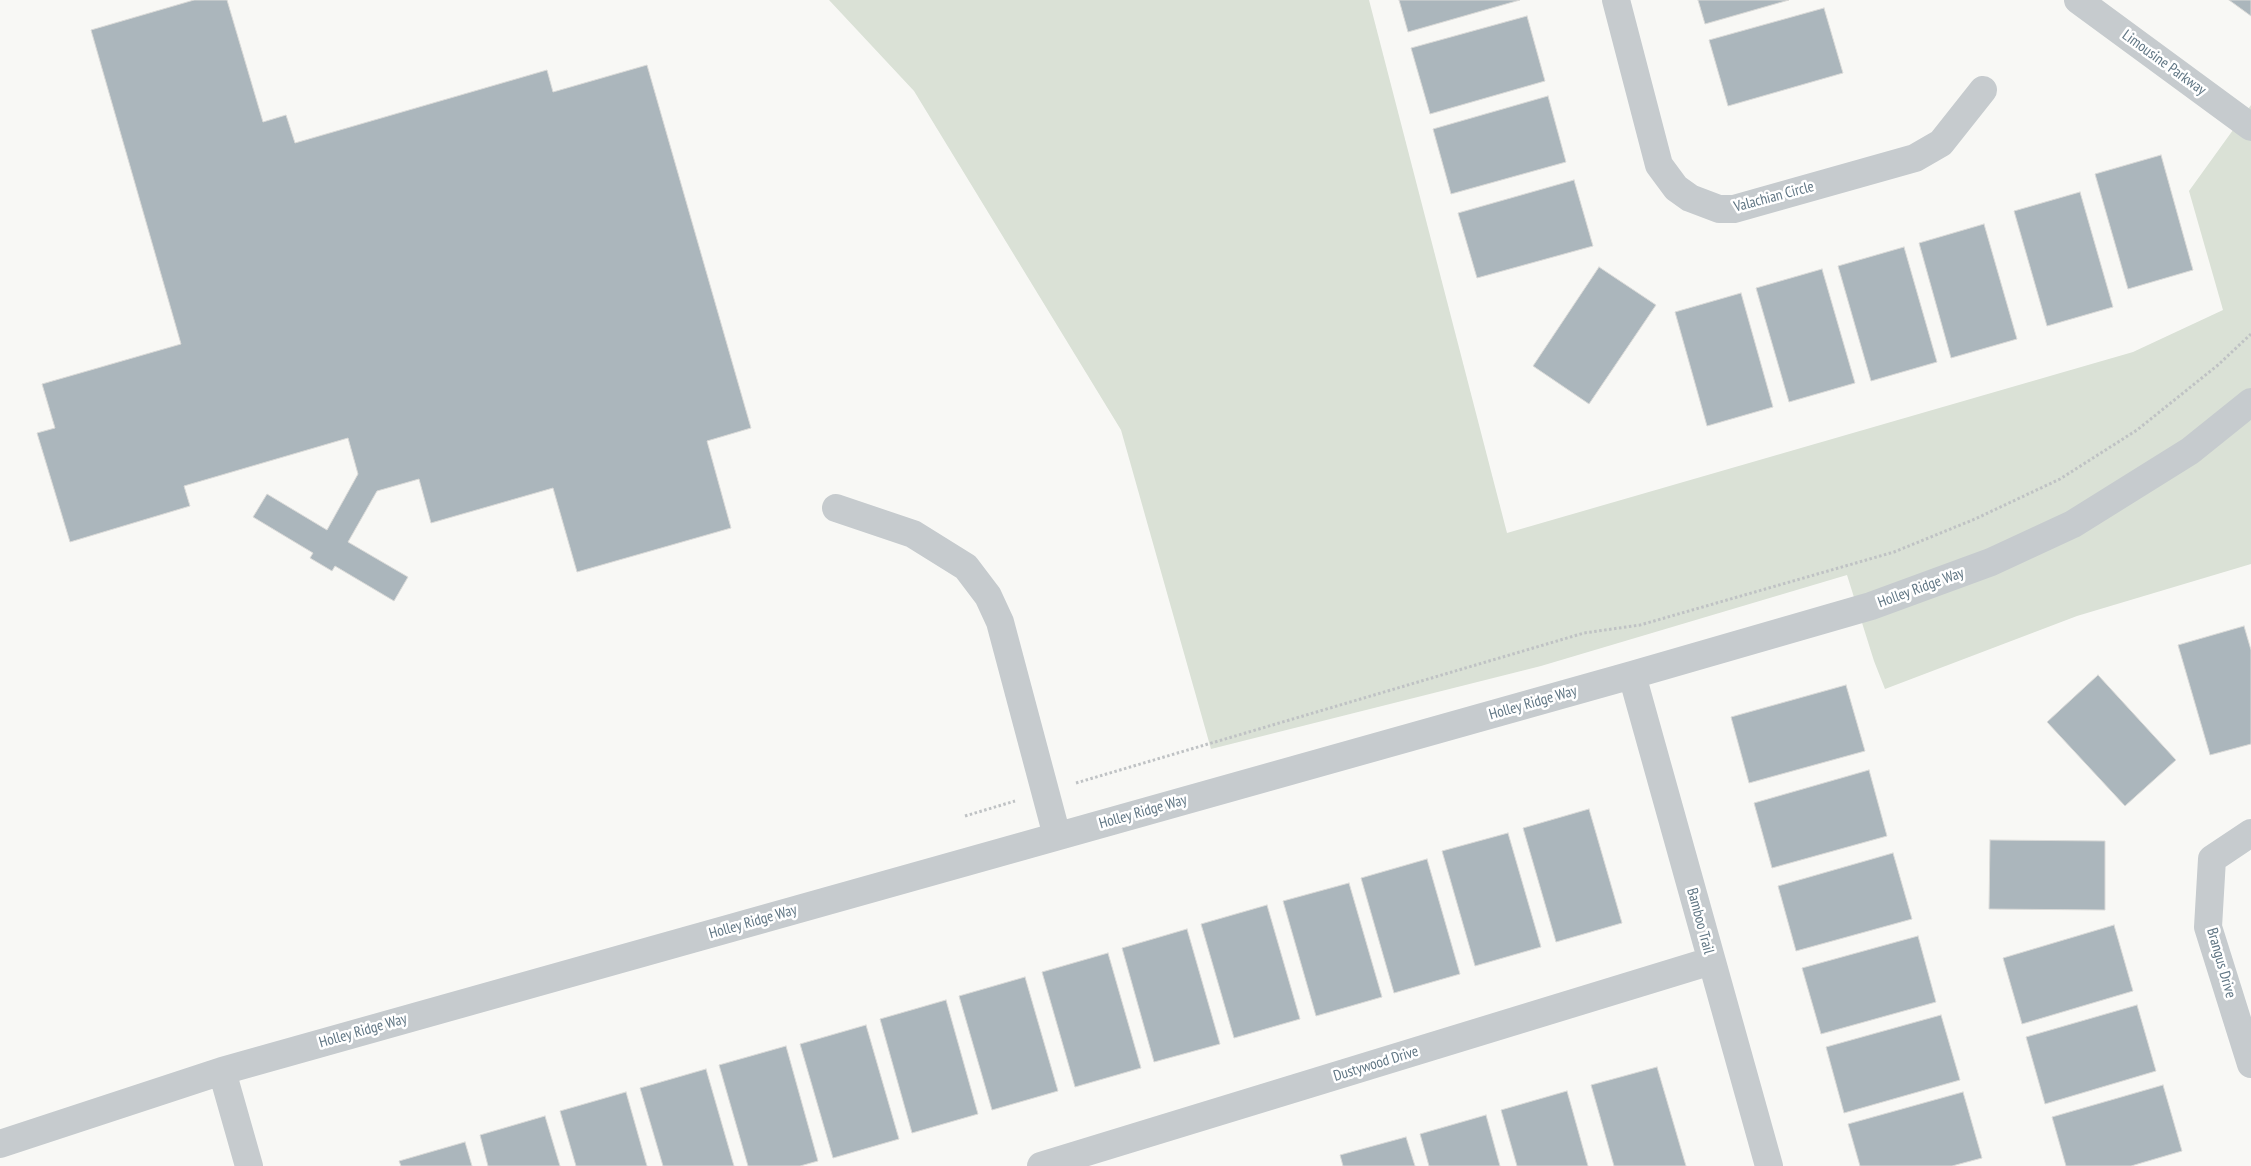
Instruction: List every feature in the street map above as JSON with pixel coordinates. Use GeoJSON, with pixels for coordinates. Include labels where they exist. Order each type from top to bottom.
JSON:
{"type":"FeatureCollection","features":[{"type":"Feature","properties":{"kind":"street","name":"Valachian Circle"},"geometry":{"type":"LineString","coordinates":[[1616,0],[1659,165],[1666,177],[1690,198],[1719,209],[1734,209],[1915,158],[1941,143],[1983,90]]}},
{"type":"Feature","properties":{"kind":"street","name":"Limousine Parkway"},"geometry":{"type":"LineString","coordinates":[[2078,0],[2251,127]]}},
{"type":"Feature","properties":{"kind":"street","name":"Holley Ridge Way"},"geometry":{"type":"LineString","coordinates":[[0,1144],[222,1071],[1872,606],[1991,562],[2073,524],[2190,451],[2251,402]]}},
{"type":"Feature","properties":{"kind":"street"},"geometry":{"type":"LineString","coordinates":[[836,508],[913,534],[966,567],[988,596],[1000,622],[1057,836]]}},
{"type":"Feature","properties":{"kind":"street","name":"Bamboo Trail"},"geometry":{"type":"LineString","coordinates":[[1632,675],[1769,1166]]}},
{"type":"Feature","properties":{"kind":"street","name":"Brangus Drive"},"geometry":{"type":"LineString","coordinates":[[2251,834],[2212,859],[2208,927],[2251,1064]]}},
{"type":"Feature","properties":{"kind":"street","name":"Dustywood Drive"},"geometry":{"type":"LineString","coordinates":[[1041,1166],[1711,961]]}},
{"type":"Feature","properties":{"kind":"street"},"geometry":{"type":"LineString","coordinates":[[222,1071],[249,1166]]}},
{"type":"Feature","properties":{"kind":"path"},"geometry":{"type":"LineString","coordinates":[[965,816],[1584,633],[1640,625],[1894,552],[1975,519],[2060,479],[2137,430],[2218,365],[2251,334]]}},
{"type":"Feature","properties":{"kind":"shaded area"},"geometry":{"type":"Polygon","coordinates":[[[829,0],[1369,0],[1507,533],[2133,352],[2223,310],[2189,191],[2251,105],[2251,564],[2077,616],[1885,689],[1874,661],[1847,575],[1541,666],[1211,749],[1121,430],[914,91],[829,0]]]}},
{"type":"Feature","properties":{"kind":"building"},"geometry":{"type":"Polygon","coordinates":[[[194,0],[227,0],[263,122],[286,115],[295,143],[547,70],[553,92],[647,65],[751,428],[707,441],[731,528],[577,572],[553,488],[431,523],[419,479],[377,491],[348,542],[408,577],[394,601],[335,566],[332,571],[310,558],[313,553],[253,517],[267,494],[327,530],[358,474],[348,438],[184,486],[190,506],[70,542],[37,433],[55,428],[42,384],[181,344],[91,30],[194,0]]]}},
{"type":"Feature","properties":{"kind":"building"},"geometry":{"type":"Polygon","coordinates":[[[1399,0],[1520,0],[1408,32],[1399,0]]]}},
{"type":"Feature","properties":{"kind":"building"},"geometry":{"type":"Polygon","coordinates":[[[1698,0],[1789,0],[1705,24],[1698,0]]]}},
{"type":"Feature","properties":{"kind":"building"},"geometry":{"type":"Polygon","coordinates":[[[2229,0],[2251,0],[2251,16],[2229,0]]]}},
{"type":"Feature","properties":{"kind":"building"},"geometry":{"type":"Polygon","coordinates":[[[1824,8],[1843,73],[1728,106],[1709,40],[1824,8]]]}},
{"type":"Feature","properties":{"kind":"building"},"geometry":{"type":"Polygon","coordinates":[[[1527,16],[1545,81],[1430,114],[1411,48],[1527,16]]]}},
{"type":"Feature","properties":{"kind":"building"},"geometry":{"type":"Polygon","coordinates":[[[1548,96],[1566,162],[1451,194],[1433,129],[1548,96]]]}},
{"type":"Feature","properties":{"kind":"building"},"geometry":{"type":"Polygon","coordinates":[[[2161,155],[2193,270],[2128,289],[2095,174],[2161,155]]]}},
{"type":"Feature","properties":{"kind":"building"},"geometry":{"type":"Polygon","coordinates":[[[1574,180],[1593,246],[1477,278],[1458,213],[1574,180]]]}},
{"type":"Feature","properties":{"kind":"building"},"geometry":{"type":"Polygon","coordinates":[[[2080,192],[2113,307],[2047,326],[2014,211],[2080,192]]]}},
{"type":"Feature","properties":{"kind":"building"},"geometry":{"type":"Polygon","coordinates":[[[1984,224],[2017,339],[1951,358],[1919,243],[1984,224]]]}},
{"type":"Feature","properties":{"kind":"building"},"geometry":{"type":"Polygon","coordinates":[[[1904,247],[1937,362],[1871,381],[1838,266],[1904,247]]]}},
{"type":"Feature","properties":{"kind":"building"},"geometry":{"type":"Polygon","coordinates":[[[1599,267],[1656,305],[1589,404],[1533,366],[1599,267]]]}},
{"type":"Feature","properties":{"kind":"building"},"geometry":{"type":"Polygon","coordinates":[[[1822,269],[1855,383],[1789,402],[1756,288],[1822,269]]]}},
{"type":"Feature","properties":{"kind":"building"},"geometry":{"type":"Polygon","coordinates":[[[1741,293],[1773,407],[1707,426],[1675,312],[1741,293]]]}},
{"type":"Feature","properties":{"kind":"building"},"geometry":{"type":"Polygon","coordinates":[[[2244,626],[2251,650],[2251,744],[2210,755],[2178,645],[2244,626]]]}},
{"type":"Feature","properties":{"kind":"building"},"geometry":{"type":"Polygon","coordinates":[[[2098,675],[2176,760],[2125,806],[2047,722],[2098,675]]]}},
{"type":"Feature","properties":{"kind":"building"},"geometry":{"type":"Polygon","coordinates":[[[1846,685],[1865,751],[1749,783],[1731,717],[1846,685]]]}},
{"type":"Feature","properties":{"kind":"building"},"geometry":{"type":"Polygon","coordinates":[[[1869,770],[1887,836],[1772,868],[1754,803],[1869,770]]]}},
{"type":"Feature","properties":{"kind":"building"},"geometry":{"type":"Polygon","coordinates":[[[1589,809],[1622,923],[1556,942],[1523,828],[1589,809]]]}},
{"type":"Feature","properties":{"kind":"building"},"geometry":{"type":"Polygon","coordinates":[[[1508,833],[1541,947],[1475,966],[1442,851],[1508,833]]]}},
{"type":"Feature","properties":{"kind":"building"},"geometry":{"type":"Polygon","coordinates":[[[1990,840],[2105,841],[2105,910],[1989,909],[1990,840]]]}},
{"type":"Feature","properties":{"kind":"building"},"geometry":{"type":"Polygon","coordinates":[[[1893,853],[1912,919],[1796,951],[1778,886],[1893,853]]]}},
{"type":"Feature","properties":{"kind":"building"},"geometry":{"type":"Polygon","coordinates":[[[1427,859],[1460,974],[1394,993],[1361,878],[1427,859]]]}},
{"type":"Feature","properties":{"kind":"building"},"geometry":{"type":"Polygon","coordinates":[[[1349,883],[1382,997],[1316,1016],[1283,901],[1349,883]]]}},
{"type":"Feature","properties":{"kind":"building"},"geometry":{"type":"Polygon","coordinates":[[[1267,905],[1300,1019],[1234,1038],[1201,924],[1267,905]]]}},
{"type":"Feature","properties":{"kind":"building"},"geometry":{"type":"Polygon","coordinates":[[[2114,925],[2133,991],[2022,1024],[2003,958],[2114,925]]]}},
{"type":"Feature","properties":{"kind":"building"},"geometry":{"type":"Polygon","coordinates":[[[1187,929],[1220,1044],[1154,1062],[1122,948],[1187,929]]]}},
{"type":"Feature","properties":{"kind":"building"},"geometry":{"type":"Polygon","coordinates":[[[1918,936],[1936,1002],[1821,1034],[1802,968],[1918,936]]]}},
{"type":"Feature","properties":{"kind":"building"},"geometry":{"type":"Polygon","coordinates":[[[1108,953],[1141,1068],[1075,1087],[1042,972],[1108,953]]]}},
{"type":"Feature","properties":{"kind":"building"},"geometry":{"type":"Polygon","coordinates":[[[1025,977],[1058,1091],[992,1110],[959,996],[1025,977]]]}},
{"type":"Feature","properties":{"kind":"building"},"geometry":{"type":"Polygon","coordinates":[[[946,1000],[978,1114],[912,1133],[880,1019],[946,1000]]]}},
{"type":"Feature","properties":{"kind":"building"},"geometry":{"type":"Polygon","coordinates":[[[2137,1005],[2156,1071],[2045,1104],[2026,1037],[2137,1005]]]}},
{"type":"Feature","properties":{"kind":"building"},"geometry":{"type":"Polygon","coordinates":[[[1941,1015],[1960,1080],[1844,1113],[1826,1047],[1941,1015]]]}},
{"type":"Feature","properties":{"kind":"building"},"geometry":{"type":"Polygon","coordinates":[[[866,1025],[899,1139],[833,1158],[800,1044],[866,1025]]]}},
{"type":"Feature","properties":{"kind":"building"},"geometry":{"type":"Polygon","coordinates":[[[786,1046],[818,1161],[800,1166],[748,1166],[719,1065],[786,1046]]]}},
{"type":"Feature","properties":{"kind":"building"},"geometry":{"type":"Polygon","coordinates":[[[1657,1067],[1686,1166],[1614,1166],[1591,1085],[1657,1067]]]}},
{"type":"Feature","properties":{"kind":"building"},"geometry":{"type":"Polygon","coordinates":[[[706,1069],[734,1166],[663,1166],[640,1088],[706,1069]]]}},
{"type":"Feature","properties":{"kind":"building"},"geometry":{"type":"Polygon","coordinates":[[[2163,1085],[2182,1151],[2131,1166],[2066,1166],[2052,1117],[2163,1085]]]}},
{"type":"Feature","properties":{"kind":"building"},"geometry":{"type":"Polygon","coordinates":[[[1567,1091],[1588,1166],[1517,1166],[1501,1110],[1567,1091]]]}},
{"type":"Feature","properties":{"kind":"building"},"geometry":{"type":"Polygon","coordinates":[[[626,1092],[647,1166],[576,1166],[560,1111],[626,1092]]]}},
{"type":"Feature","properties":{"kind":"building"},"geometry":{"type":"Polygon","coordinates":[[[1963,1092],[1982,1158],[1952,1166],[1860,1166],[1848,1124],[1963,1092]]]}},
{"type":"Feature","properties":{"kind":"building"},"geometry":{"type":"Polygon","coordinates":[[[1486,1115],[1500,1166],[1429,1166],[1420,1134],[1486,1115]]]}},
{"type":"Feature","properties":{"kind":"building"},"geometry":{"type":"Polygon","coordinates":[[[545,1116],[560,1166],[488,1166],[480,1135],[545,1116]]]}},
{"type":"Feature","properties":{"kind":"building"},"geometry":{"type":"Polygon","coordinates":[[[1406,1137],[1415,1166],[1343,1166],[1340,1155],[1406,1137]]]}},
{"type":"Feature","properties":{"kind":"building"},"geometry":{"type":"Polygon","coordinates":[[[465,1142],[472,1166],[401,1166],[399,1161],[465,1142]]]}}]}
